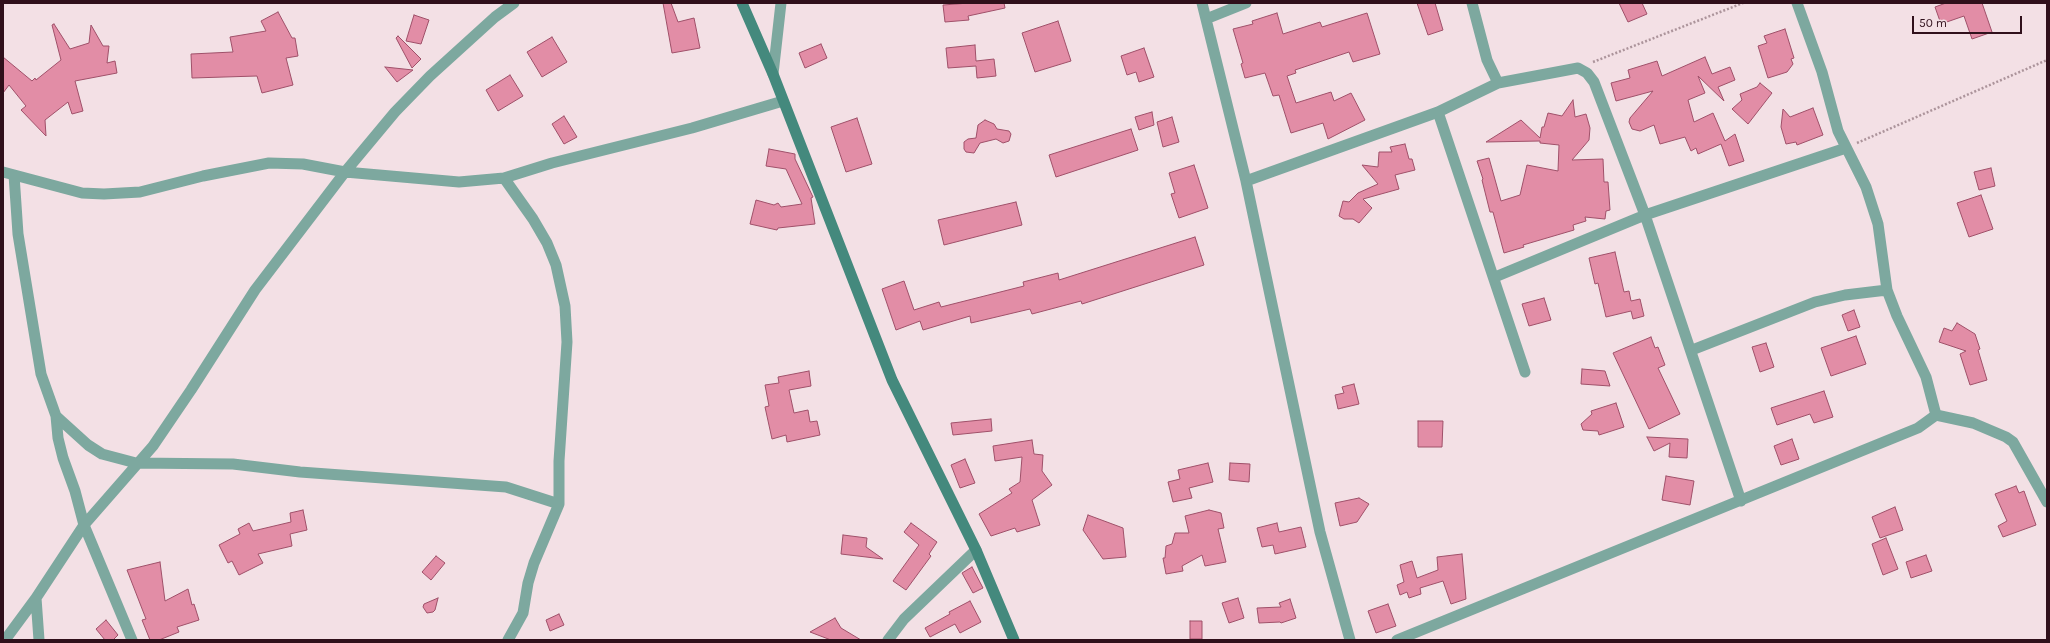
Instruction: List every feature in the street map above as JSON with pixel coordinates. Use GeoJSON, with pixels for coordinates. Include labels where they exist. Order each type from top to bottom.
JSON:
{"type":"FeatureCollection","features":[{"type":"Feature","properties":{"kind":"main road"},"geometry":{"type":"LineString","coordinates":[[742,3],[773,74],[892,380],[976,550],[1014,640]]}},
{"type":"Feature","properties":{"kind":"street"},"geometry":{"type":"LineString","coordinates":[[5,640],[36,598],[84,525],[136,463],[153,446],[187,397],[254,290],[345,172],[395,112],[430,76],[495,17],[514,3]]}},
{"type":"Feature","properties":{"kind":"street"},"geometry":{"type":"LineString","coordinates":[[773,74],[781,3]]}},
{"type":"Feature","properties":{"kind":"street"},"geometry":{"type":"LineString","coordinates":[[1202,3],[1246,181],[1320,532],[1350,640]]}},
{"type":"Feature","properties":{"kind":"street"},"geometry":{"type":"LineString","coordinates":[[1206,19],[1246,3]]}},
{"type":"Feature","properties":{"kind":"street"},"geometry":{"type":"LineString","coordinates":[[1472,3],[1487,60],[1498,83]]}},
{"type":"Feature","properties":{"kind":"street"},"geometry":{"type":"LineString","coordinates":[[1797,3],[1813,45],[1838,131],[1866,187],[1878,224],[1887,290],[1897,316],[1926,377],[1936,415]]}},
{"type":"Feature","properties":{"kind":"street"},"geometry":{"type":"LineString","coordinates":[[1246,181],[1438,112],[1498,83],[1578,68],[1587,73],[1594,82],[1644,215],[1692,350],[1741,500]]}},
{"type":"Feature","properties":{"kind":"street"},"geometry":{"type":"LineString","coordinates":[[132,640],[84,525],[75,491],[63,458],[58,438],[56,416],[41,374],[8,174],[82,193],[104,194],[140,192],[203,176],[269,163],[303,164],[345,172],[459,182],[504,178],[552,163],[692,128],[783,101]]}},
{"type":"Feature","properties":{"kind":"street"},"geometry":{"type":"LineString","coordinates":[[1438,112],[1526,372]]}},
{"type":"Feature","properties":{"kind":"street"},"geometry":{"type":"LineString","coordinates":[[1495,277],[1644,215],[1846,148]]}},
{"type":"Feature","properties":{"kind":"street"},"geometry":{"type":"LineString","coordinates":[[504,178],[546,243],[556,265],[565,306],[567,342],[559,504],[534,563],[528,583],[524,614],[508,640]]}},
{"type":"Feature","properties":{"kind":"street"},"geometry":{"type":"LineString","coordinates":[[1692,350],[1815,302],[1852,294],[1887,290]]}},
{"type":"Feature","properties":{"kind":"street"},"geometry":{"type":"LineString","coordinates":[[1397,640],[1918,428],[1936,415],[1973,423],[1993,431],[2013,442],[2047,502]]}},
{"type":"Feature","properties":{"kind":"street"},"geometry":{"type":"LineString","coordinates":[[56,416],[76,436],[97,451],[136,463],[233,464],[300,472],[506,487],[559,504]]}},
{"type":"Feature","properties":{"kind":"street"},"geometry":{"type":"LineString","coordinates":[[888,640],[904,619],[976,550]]}},
{"type":"Feature","properties":{"kind":"street"},"geometry":{"type":"LineString","coordinates":[[36,598],[39,640]]}},
{"type":"Feature","properties":{"kind":"path"},"geometry":{"type":"LineString","coordinates":[[1578,68],[1743,3]]}},
{"type":"Feature","properties":{"kind":"path"},"geometry":{"type":"LineString","coordinates":[[1846,148],[2047,60]]}},
{"type":"Feature","properties":{"kind":"building"},"geometry":{"type":"Polygon","coordinates":[[[663,3],[671,3],[678,22],[694,18],[700,48],[672,53],[663,3]]]}},
{"type":"Feature","properties":{"kind":"building"},"geometry":{"type":"Polygon","coordinates":[[[1004,3],[1005,8],[968,16],[969,20],[945,22],[943,5],[1004,3]]]}},
{"type":"Feature","properties":{"kind":"building"},"geometry":{"type":"Polygon","coordinates":[[[1417,3],[1435,3],[1443,30],[1428,35],[1417,3]]]}},
{"type":"Feature","properties":{"kind":"building"},"geometry":{"type":"Polygon","coordinates":[[[1619,3],[1642,3],[1647,14],[1628,22],[1619,3]]]}},
{"type":"Feature","properties":{"kind":"building"},"geometry":{"type":"Polygon","coordinates":[[[1946,3],[1982,3],[1992,32],[1972,39],[1964,16],[1941,24],[1935,7],[1946,3]]]}},
{"type":"Feature","properties":{"kind":"building"},"geometry":{"type":"Polygon","coordinates":[[[278,12],[292,38],[295,38],[298,56],[286,58],[293,85],[262,93],[257,76],[192,78],[191,54],[233,52],[230,37],[266,31],[261,21],[278,12]]]}},
{"type":"Feature","properties":{"kind":"building"},"geometry":{"type":"Polygon","coordinates":[[[1277,13],[1283,34],[1320,22],[1322,27],[1367,13],[1380,54],[1353,62],[1349,52],[1295,70],[1296,73],[1287,76],[1296,103],[1331,92],[1334,101],[1351,93],[1365,120],[1328,139],[1323,123],[1291,133],[1279,95],[1273,96],[1265,73],[1245,78],[1241,64],[1243,63],[1233,29],[1253,24],[1252,21],[1277,13]]]}},
{"type":"Feature","properties":{"kind":"building"},"geometry":{"type":"Polygon","coordinates":[[[414,15],[429,20],[421,44],[406,41],[414,15]]]}},
{"type":"Feature","properties":{"kind":"building"},"geometry":{"type":"Polygon","coordinates":[[[1058,21],[1071,61],[1035,72],[1022,33],[1058,21]]]}},
{"type":"Feature","properties":{"kind":"building"},"geometry":{"type":"Polygon","coordinates":[[[54,24],[70,49],[89,43],[91,25],[103,46],[109,46],[107,63],[115,61],[117,73],[75,81],[83,111],[72,114],[68,102],[45,120],[46,136],[21,110],[26,106],[9,85],[3,93],[3,57],[32,81],[35,78],[36,80],[61,60],[52,25],[54,24]]]}},
{"type":"Feature","properties":{"kind":"building"},"geometry":{"type":"Polygon","coordinates":[[[1785,29],[1794,58],[1791,59],[1793,64],[1787,72],[1768,78],[1758,46],[1767,43],[1764,36],[1785,29]]]}},
{"type":"Feature","properties":{"kind":"building"},"geometry":{"type":"Polygon","coordinates":[[[398,36],[421,59],[412,68],[396,38],[398,36]]]}},
{"type":"Feature","properties":{"kind":"building"},"geometry":{"type":"Polygon","coordinates":[[[552,37],[567,62],[542,77],[527,52],[552,37]]]}},
{"type":"Feature","properties":{"kind":"building"},"geometry":{"type":"Polygon","coordinates":[[[821,44],[827,58],[805,68],[799,53],[821,44]]]}},
{"type":"Feature","properties":{"kind":"building"},"geometry":{"type":"Polygon","coordinates":[[[975,45],[976,61],[994,59],[996,76],[977,78],[976,66],[948,68],[946,48],[975,45]]]}},
{"type":"Feature","properties":{"kind":"building"},"geometry":{"type":"Polygon","coordinates":[[[1144,48],[1154,77],[1139,82],[1136,72],[1127,75],[1121,56],[1144,48]]]}},
{"type":"Feature","properties":{"kind":"building"},"geometry":{"type":"Polygon","coordinates":[[[1705,57],[1712,74],[1730,67],[1735,80],[1718,87],[1724,101],[1698,76],[1705,93],[1688,100],[1694,122],[1713,113],[1725,141],[1735,134],[1744,161],[1729,166],[1721,144],[1698,154],[1696,148],[1691,151],[1685,137],[1660,144],[1654,125],[1640,131],[1632,129],[1629,122],[1630,118],[1653,91],[1616,101],[1611,83],[1630,78],[1628,70],[1657,61],[1662,76],[1705,57]]]}},
{"type":"Feature","properties":{"kind":"building"},"geometry":{"type":"Polygon","coordinates":[[[385,67],[413,70],[397,82],[385,67]]]}},
{"type":"Feature","properties":{"kind":"building"},"geometry":{"type":"Polygon","coordinates":[[[510,75],[523,96],[498,111],[486,90],[510,75]]]}},
{"type":"Feature","properties":{"kind":"building"},"geometry":{"type":"Polygon","coordinates":[[[1760,83],[1772,93],[1748,124],[1732,109],[1742,100],[1740,94],[1757,87],[1760,83]]]}},
{"type":"Feature","properties":{"kind":"building"},"geometry":{"type":"Polygon","coordinates":[[[1573,100],[1575,117],[1586,114],[1590,128],[1589,140],[1572,160],[1603,159],[1604,182],[1608,182],[1610,210],[1606,211],[1605,219],[1585,217],[1586,221],[1573,225],[1574,230],[1523,245],[1524,247],[1504,253],[1493,212],[1490,212],[1483,179],[1477,161],[1489,158],[1501,201],[1520,195],[1527,165],[1558,171],[1559,145],[1540,143],[1540,141],[1486,142],[1521,120],[1540,138],[1542,127],[1544,127],[1548,113],[1562,116],[1573,100]]]}},
{"type":"Feature","properties":{"kind":"building"},"geometry":{"type":"Polygon","coordinates":[[[1813,108],[1823,135],[1797,145],[1796,142],[1786,144],[1781,127],[1783,109],[1790,117],[1813,108]]]}},
{"type":"Feature","properties":{"kind":"building"},"geometry":{"type":"Polygon","coordinates":[[[1152,112],[1154,125],[1139,130],[1135,117],[1152,112]]]}},
{"type":"Feature","properties":{"kind":"building"},"geometry":{"type":"Polygon","coordinates":[[[564,116],[577,137],[564,144],[552,124],[564,116]]]}},
{"type":"Feature","properties":{"kind":"building"},"geometry":{"type":"Polygon","coordinates":[[[1172,117],[1179,142],[1163,147],[1157,122],[1172,117]]]}},
{"type":"Feature","properties":{"kind":"building"},"geometry":{"type":"Polygon","coordinates":[[[857,118],[872,164],[846,172],[831,127],[857,118]]]}},
{"type":"Feature","properties":{"kind":"building"},"geometry":{"type":"Polygon","coordinates":[[[985,120],[994,124],[997,129],[1009,131],[1011,134],[1009,141],[1003,143],[996,139],[980,143],[974,153],[966,152],[964,149],[964,142],[968,139],[976,138],[978,125],[985,120]]]}},
{"type":"Feature","properties":{"kind":"building"},"geometry":{"type":"Polygon","coordinates":[[[1131,129],[1138,150],[1056,177],[1049,155],[1131,129]]]}},
{"type":"Feature","properties":{"kind":"building"},"geometry":{"type":"Polygon","coordinates":[[[1405,144],[1409,159],[1412,159],[1415,170],[1395,175],[1399,189],[1363,199],[1372,208],[1359,223],[1353,219],[1344,219],[1339,216],[1343,201],[1349,202],[1358,193],[1378,184],[1362,165],[1378,167],[1379,152],[1392,152],[1390,147],[1405,144]]]}},
{"type":"Feature","properties":{"kind":"building"},"geometry":{"type":"Polygon","coordinates":[[[769,149],[795,154],[795,159],[813,197],[811,198],[815,224],[778,228],[777,230],[750,224],[756,200],[774,205],[778,203],[781,207],[802,204],[786,169],[766,166],[769,149]]]}},
{"type":"Feature","properties":{"kind":"building"},"geometry":{"type":"Polygon","coordinates":[[[1194,165],[1208,208],[1179,218],[1171,194],[1175,193],[1169,173],[1194,165]]]}},
{"type":"Feature","properties":{"kind":"building"},"geometry":{"type":"Polygon","coordinates":[[[1991,168],[1995,186],[1979,190],[1974,172],[1991,168]]]}},
{"type":"Feature","properties":{"kind":"building"},"geometry":{"type":"Polygon","coordinates":[[[1981,195],[1993,229],[1969,237],[1957,203],[1981,195]]]}},
{"type":"Feature","properties":{"kind":"building"},"geometry":{"type":"Polygon","coordinates":[[[1016,202],[1022,225],[944,245],[938,220],[1016,202]]]}},
{"type":"Feature","properties":{"kind":"building"},"geometry":{"type":"Polygon","coordinates":[[[1195,237],[1204,265],[1082,304],[1081,301],[1032,314],[1030,309],[971,323],[970,316],[923,330],[920,321],[896,330],[882,289],[904,281],[914,310],[939,302],[941,307],[1024,286],[1023,282],[1058,273],[1059,280],[1195,237]]]}},
{"type":"Feature","properties":{"kind":"building"},"geometry":{"type":"Polygon","coordinates":[[[1615,252],[1624,292],[1629,291],[1631,301],[1640,299],[1644,316],[1633,319],[1631,311],[1606,317],[1598,283],[1595,284],[1589,258],[1615,252]]]}},
{"type":"Feature","properties":{"kind":"building"},"geometry":{"type":"Polygon","coordinates":[[[1544,298],[1551,320],[1529,326],[1522,304],[1544,298]]]}},
{"type":"Feature","properties":{"kind":"building"},"geometry":{"type":"Polygon","coordinates":[[[1854,310],[1860,327],[1848,331],[1842,315],[1854,310]]]}},
{"type":"Feature","properties":{"kind":"building"},"geometry":{"type":"Polygon","coordinates":[[[1957,323],[1975,334],[1987,380],[1970,385],[1960,354],[1966,351],[1939,342],[1944,328],[1952,331],[1957,323]]]}},
{"type":"Feature","properties":{"kind":"building"},"geometry":{"type":"Polygon","coordinates":[[[1856,336],[1866,364],[1831,376],[1821,348],[1856,336]]]}},
{"type":"Feature","properties":{"kind":"building"},"geometry":{"type":"Polygon","coordinates":[[[1651,337],[1655,348],[1658,347],[1665,365],[1658,368],[1680,414],[1649,429],[1613,353],[1651,337]]]}},
{"type":"Feature","properties":{"kind":"building"},"geometry":{"type":"Polygon","coordinates":[[[1766,343],[1774,367],[1760,372],[1752,347],[1766,343]]]}},
{"type":"Feature","properties":{"kind":"building"},"geometry":{"type":"Polygon","coordinates":[[[1582,369],[1605,371],[1610,386],[1581,384],[1582,369]]]}},
{"type":"Feature","properties":{"kind":"building"},"geometry":{"type":"Polygon","coordinates":[[[809,371],[811,386],[789,390],[794,413],[808,410],[810,422],[817,421],[820,435],[787,442],[786,435],[772,439],[765,407],[769,406],[765,385],[779,383],[778,377],[809,371]]]}},
{"type":"Feature","properties":{"kind":"building"},"geometry":{"type":"Polygon","coordinates":[[[1354,384],[1359,404],[1338,409],[1335,395],[1344,393],[1342,387],[1354,384]]]}},
{"type":"Feature","properties":{"kind":"building"},"geometry":{"type":"Polygon","coordinates":[[[1824,391],[1833,417],[1814,423],[1810,414],[1777,425],[1771,408],[1824,391]]]}},
{"type":"Feature","properties":{"kind":"building"},"geometry":{"type":"Polygon","coordinates":[[[1616,403],[1624,427],[1599,435],[1598,431],[1583,430],[1581,424],[1592,414],[1591,411],[1616,403]]]}},
{"type":"Feature","properties":{"kind":"building"},"geometry":{"type":"Polygon","coordinates":[[[991,419],[992,431],[953,435],[951,423],[991,419]]]}},
{"type":"Feature","properties":{"kind":"building"},"geometry":{"type":"Polygon","coordinates":[[[1418,421],[1443,421],[1442,447],[1418,447],[1418,421]]]}},
{"type":"Feature","properties":{"kind":"building"},"geometry":{"type":"Polygon","coordinates":[[[1647,437],[1688,439],[1687,458],[1669,457],[1670,443],[1654,451],[1647,437]]]}},
{"type":"Feature","properties":{"kind":"building"},"geometry":{"type":"Polygon","coordinates":[[[1792,439],[1799,459],[1781,465],[1774,446],[1792,439]]]}},
{"type":"Feature","properties":{"kind":"building"},"geometry":{"type":"Polygon","coordinates":[[[1032,440],[1034,454],[1043,455],[1042,471],[1052,485],[1032,500],[1040,525],[1017,532],[1015,528],[991,536],[979,514],[1012,493],[1009,489],[1020,482],[1022,457],[995,461],[993,446],[1032,440]]]}},
{"type":"Feature","properties":{"kind":"building"},"geometry":{"type":"Polygon","coordinates":[[[965,459],[975,483],[960,488],[951,465],[965,459]]]}},
{"type":"Feature","properties":{"kind":"building"},"geometry":{"type":"Polygon","coordinates":[[[1208,463],[1213,482],[1189,488],[1192,498],[1173,502],[1168,482],[1180,479],[1178,470],[1208,463]]]}},
{"type":"Feature","properties":{"kind":"building"},"geometry":{"type":"Polygon","coordinates":[[[1230,463],[1250,464],[1249,482],[1229,480],[1230,463]]]}},
{"type":"Feature","properties":{"kind":"building"},"geometry":{"type":"Polygon","coordinates":[[[1666,476],[1694,481],[1690,505],[1662,500],[1666,476]]]}},
{"type":"Feature","properties":{"kind":"building"},"geometry":{"type":"Polygon","coordinates":[[[2016,486],[2019,493],[2024,491],[2036,525],[2003,537],[1998,526],[2007,521],[1995,494],[2016,486]]]}},
{"type":"Feature","properties":{"kind":"building"},"geometry":{"type":"Polygon","coordinates":[[[1359,498],[1369,504],[1357,522],[1340,526],[1335,503],[1359,498]]]}},
{"type":"Feature","properties":{"kind":"building"},"geometry":{"type":"Polygon","coordinates":[[[1895,507],[1903,530],[1880,538],[1872,517],[1895,507]]]}},
{"type":"Feature","properties":{"kind":"building"},"geometry":{"type":"Polygon","coordinates":[[[303,510],[307,530],[290,534],[292,546],[258,554],[263,563],[239,575],[232,561],[228,563],[219,545],[240,534],[238,529],[249,523],[253,531],[291,522],[290,513],[303,510]]]}},
{"type":"Feature","properties":{"kind":"building"},"geometry":{"type":"Polygon","coordinates":[[[1209,510],[1221,513],[1224,528],[1218,529],[1226,562],[1205,566],[1202,555],[1182,566],[1183,571],[1166,574],[1163,558],[1165,558],[1166,546],[1172,544],[1175,533],[1189,533],[1185,516],[1209,510]]]}},
{"type":"Feature","properties":{"kind":"building"},"geometry":{"type":"Polygon","coordinates":[[[1088,515],[1123,528],[1126,557],[1103,559],[1083,530],[1088,515]]]}},
{"type":"Feature","properties":{"kind":"building"},"geometry":{"type":"Polygon","coordinates":[[[911,523],[937,542],[929,554],[931,556],[906,590],[893,581],[919,545],[904,532],[911,523]]]}},
{"type":"Feature","properties":{"kind":"building"},"geometry":{"type":"Polygon","coordinates":[[[1277,523],[1279,532],[1301,527],[1306,547],[1275,554],[1273,545],[1262,547],[1257,528],[1277,523]]]}},
{"type":"Feature","properties":{"kind":"building"},"geometry":{"type":"Polygon","coordinates":[[[843,535],[867,538],[866,547],[883,559],[841,554],[843,535]]]}},
{"type":"Feature","properties":{"kind":"building"},"geometry":{"type":"Polygon","coordinates":[[[1886,538],[1898,569],[1883,575],[1872,544],[1886,538]]]}},
{"type":"Feature","properties":{"kind":"building"},"geometry":{"type":"Polygon","coordinates":[[[1462,554],[1466,599],[1451,604],[1443,581],[1420,588],[1421,594],[1409,598],[1407,592],[1400,595],[1397,585],[1404,582],[1400,565],[1412,561],[1417,578],[1438,570],[1437,557],[1462,554]]]}},
{"type":"Feature","properties":{"kind":"building"},"geometry":{"type":"Polygon","coordinates":[[[1926,555],[1932,571],[1911,578],[1906,562],[1926,555]]]}},
{"type":"Feature","properties":{"kind":"building"},"geometry":{"type":"Polygon","coordinates":[[[436,556],[445,563],[431,580],[422,572],[436,556]]]}},
{"type":"Feature","properties":{"kind":"building"},"geometry":{"type":"Polygon","coordinates":[[[160,562],[165,601],[188,589],[192,605],[194,604],[199,620],[177,627],[179,632],[159,640],[150,640],[142,620],[146,619],[127,570],[160,562]]]}},
{"type":"Feature","properties":{"kind":"building"},"geometry":{"type":"Polygon","coordinates":[[[972,567],[983,588],[973,593],[962,573],[972,567]]]}},
{"type":"Feature","properties":{"kind":"building"},"geometry":{"type":"Polygon","coordinates":[[[438,598],[435,610],[427,613],[423,607],[424,604],[438,598]]]}},
{"type":"Feature","properties":{"kind":"building"},"geometry":{"type":"Polygon","coordinates":[[[1238,598],[1244,618],[1229,623],[1222,603],[1238,598]]]}},
{"type":"Feature","properties":{"kind":"building"},"geometry":{"type":"Polygon","coordinates":[[[1290,599],[1296,618],[1281,623],[1259,623],[1257,608],[1281,607],[1279,603],[1290,599]]]}},
{"type":"Feature","properties":{"kind":"building"},"geometry":{"type":"Polygon","coordinates":[[[970,601],[981,622],[960,633],[955,624],[930,637],[925,628],[950,614],[949,612],[970,601]]]}},
{"type":"Feature","properties":{"kind":"building"},"geometry":{"type":"Polygon","coordinates":[[[1388,604],[1396,626],[1376,633],[1368,611],[1388,604]]]}},
{"type":"Feature","properties":{"kind":"building"},"geometry":{"type":"Polygon","coordinates":[[[559,614],[564,625],[550,631],[546,620],[559,614]]]}},
{"type":"Feature","properties":{"kind":"building"},"geometry":{"type":"Polygon","coordinates":[[[835,618],[841,628],[861,640],[831,640],[810,632],[835,618]]]}},
{"type":"Feature","properties":{"kind":"building"},"geometry":{"type":"Polygon","coordinates":[[[106,620],[118,635],[113,640],[105,640],[96,629],[106,620]]]}},
{"type":"Feature","properties":{"kind":"building"},"geometry":{"type":"Polygon","coordinates":[[[1190,621],[1202,621],[1202,639],[1190,639],[1190,621]]]}}]}
